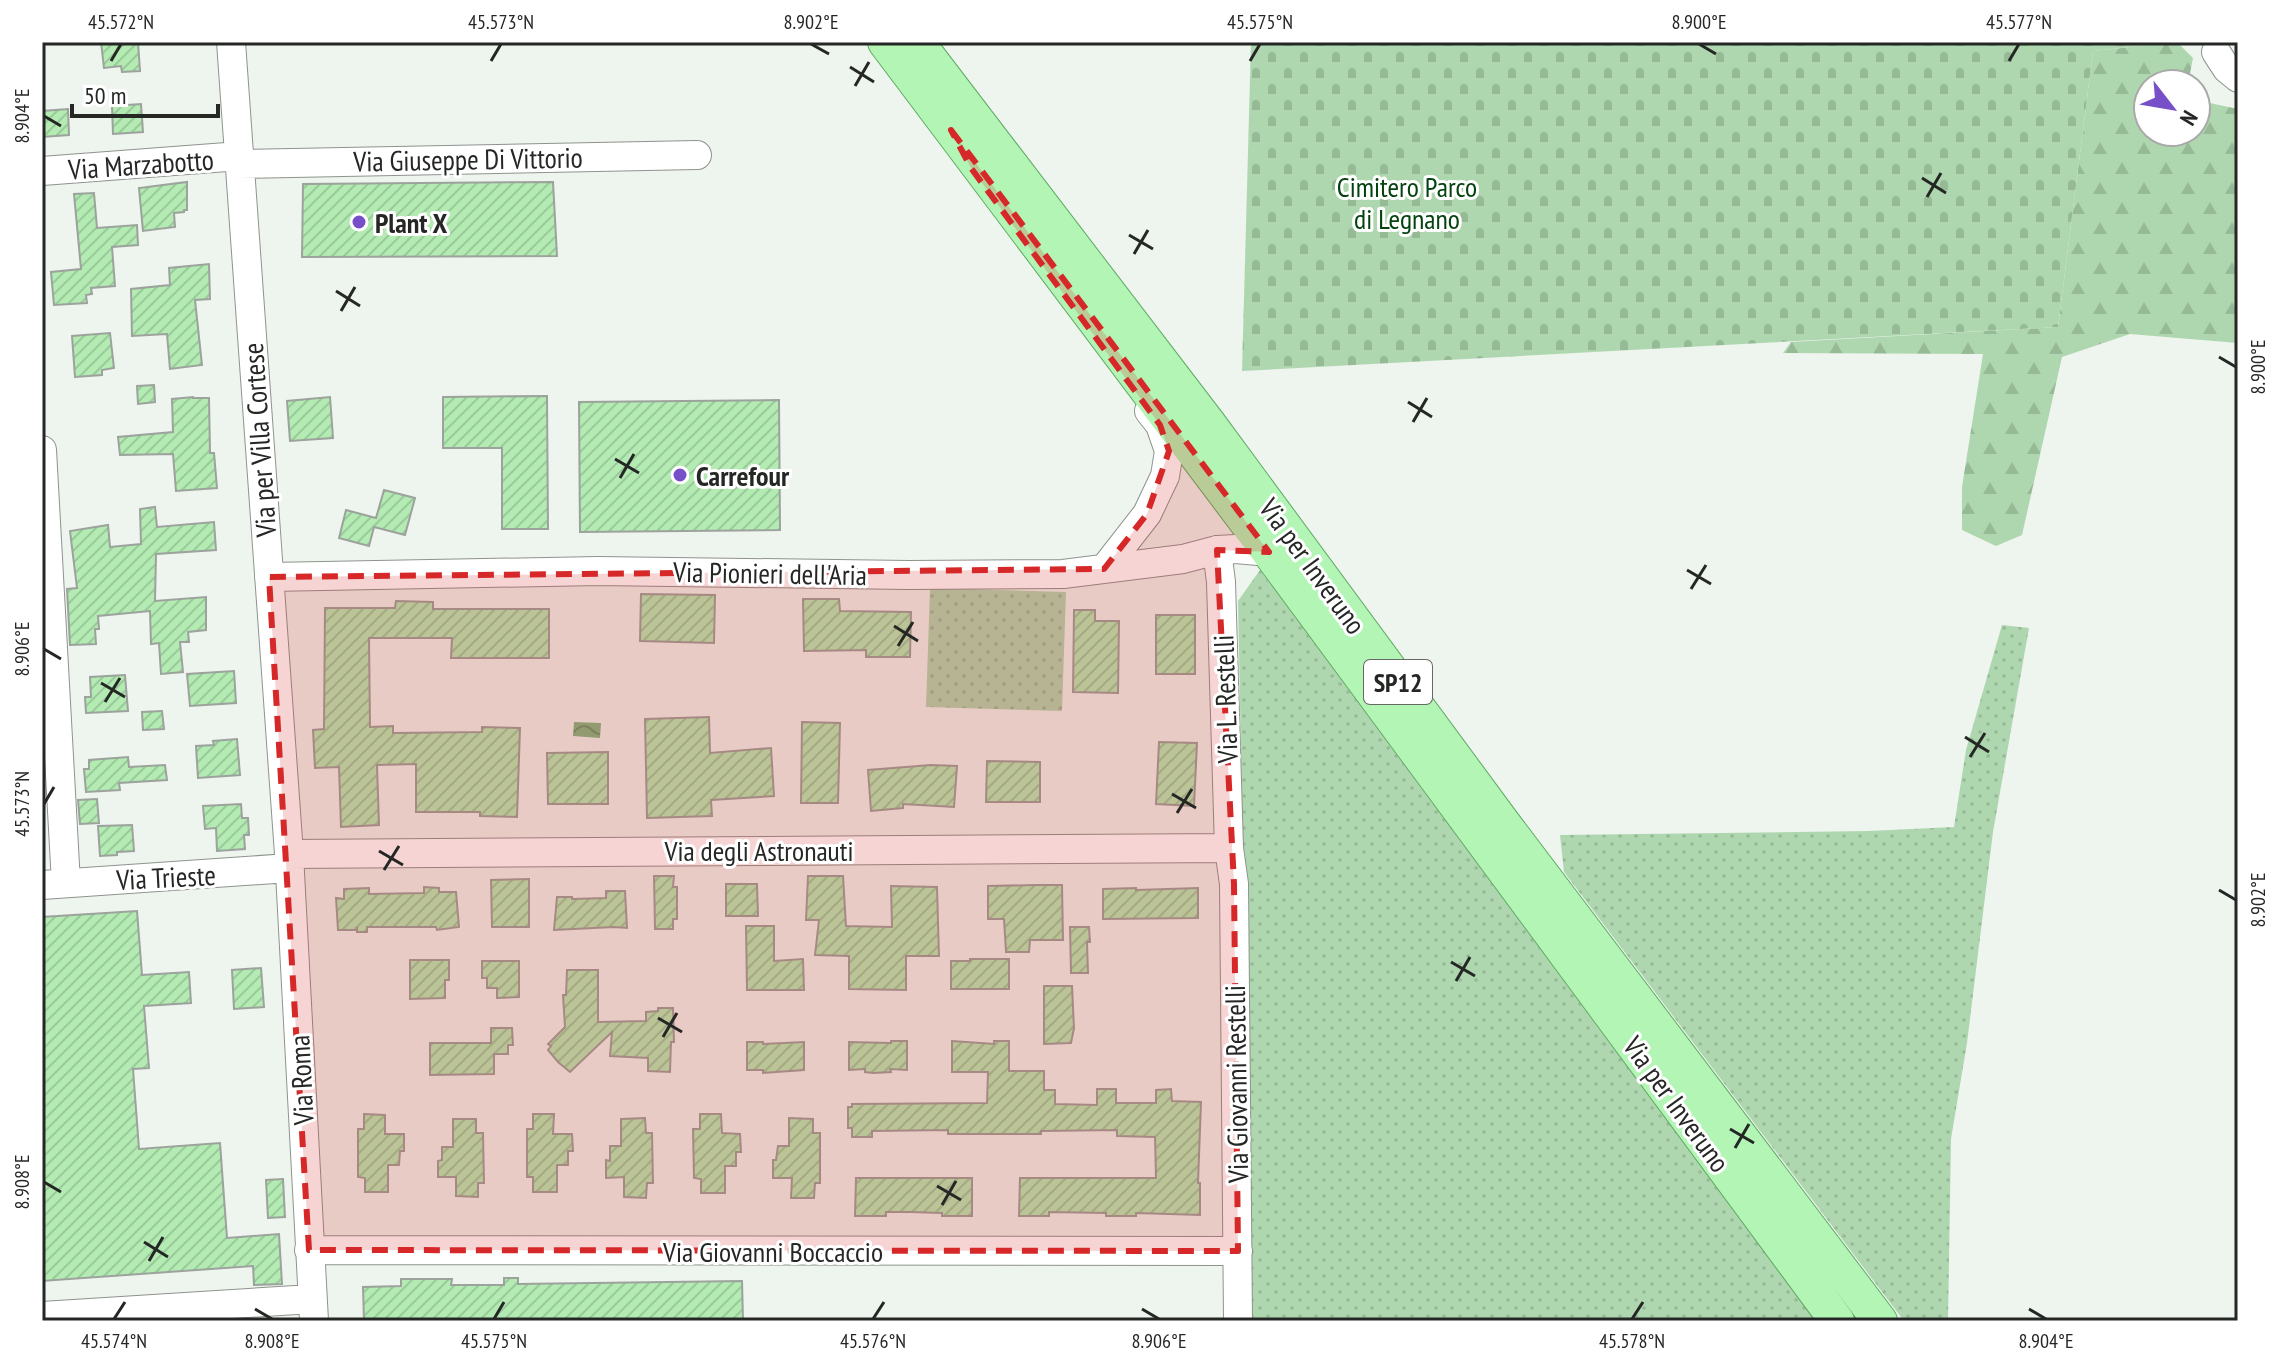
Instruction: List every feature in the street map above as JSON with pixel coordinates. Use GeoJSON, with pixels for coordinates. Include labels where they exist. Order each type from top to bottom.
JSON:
{"type":"FeatureCollection","features":[{"type":"Feature","properties":{"kind":"main road","name":"Via per Inveruno"},"geometry":{"type":"LineString","coordinates":[[885,42],[1269,552],[1837,1321]]}},
{"type":"Feature","properties":{"kind":"main road","name":"Via per Inveruno"},"geometry":{"type":"LineString","coordinates":[[917,42],[1217,435],[1503,823],[1880,1321]]}},
{"type":"Feature","properties":{"kind":"street","name":"Via per Villa Cortese"},"geometry":{"type":"LineString","coordinates":[[231,42],[289,854]]}},
{"type":"Feature","properties":{"kind":"street"},"geometry":{"type":"LineString","coordinates":[[2216,52],[2227,69],[2238,78]]}},
{"type":"Feature","properties":{"kind":"street"},"geometry":{"type":"LineString","coordinates":[[951,130],[971,168],[1160,425],[1169,451],[1165,476],[1147,514],[1104,569]]}},
{"type":"Feature","properties":{"kind":"street","name":"Via Giuseppe Di Vittorio"},"geometry":{"type":"LineString","coordinates":[[240,160],[697,155]]}},
{"type":"Feature","properties":{"kind":"street","name":"Via Marzabotto"},"geometry":{"type":"LineString","coordinates":[[42,171],[240,160]]}},
{"type":"Feature","properties":{"kind":"street"},"geometry":{"type":"LineString","coordinates":[[42,450],[54,884]]}},
{"type":"Feature","properties":{"kind":"street","name":"Via Pionieri dell'Aria"},"geometry":{"type":"LineString","coordinates":[[269,577],[598,571],[1049,574],[1183,559],[1217,550],[1269,552]]}},
{"type":"Feature","properties":{"kind":"street","name":"Via L. Restelli"},"geometry":{"type":"LineString","coordinates":[[1217,550],[1221,582],[1229,848]]}},
{"type":"Feature","properties":{"kind":"street","name":"Via degli Astronauti"},"geometry":{"type":"LineString","coordinates":[[289,854],[1229,848]]}},
{"type":"Feature","properties":{"kind":"street","name":"Via Giovanni Restelli"},"geometry":{"type":"LineString","coordinates":[[1229,848],[1234,884],[1238,1321]]}},
{"type":"Feature","properties":{"kind":"street","name":"Via Trieste"},"geometry":{"type":"LineString","coordinates":[[54,884],[289,854]]}},
{"type":"Feature","properties":{"kind":"street","name":"Via Roma"},"geometry":{"type":"LineString","coordinates":[[289,854],[313,1310]]}},
{"type":"Feature","properties":{"kind":"street","name":"Via Giovanni Boccaccio"},"geometry":{"type":"LineString","coordinates":[[309,1250],[1238,1251]]}},
{"type":"Feature","properties":{"kind":"street"},"geometry":{"type":"LineString","coordinates":[[42,1316],[313,1310]]}},
{"type":"Feature","properties":{"kind":"highlighted area"},"geometry":{"type":"Polygon","coordinates":[[[951,130],[1269,552],[1217,550],[1234,884],[1238,1251],[309,1250],[269,577],[1104,569],[1147,514],[1169,451],[1160,425],[971,168],[951,130]]]}},
{"type":"Feature","properties":{"kind":"green space","name":"Cimitero Parco di Legnano"},"geometry":{"type":"Polygon","coordinates":[[[1251,42],[2178,42],[2093,51],[2058,327],[1242,371],[1251,42]]]}},
{"type":"Feature","properties":{"kind":"green space"},"geometry":{"type":"Polygon","coordinates":[[[2177,42],[2193,58],[2191,68],[2132,68],[2132,148],[2212,148],[2212,103],[2238,109],[2238,343],[2130,334],[2062,357],[2022,535],[1996,546],[1962,530],[1962,487],[1983,354],[1783,353],[1791,342],[2058,327],[2093,51],[2177,42]]]}},
{"type":"Feature","properties":{"kind":"green space"},"geometry":{"type":"Polygon","coordinates":[[[1260,570],[1819,1321],[1252,1321],[1238,601],[1260,570]]]}},
{"type":"Feature","properties":{"kind":"green space"},"geometry":{"type":"Polygon","coordinates":[[[930,588],[1066,592],[1062,711],[926,707],[930,588]]]}},
{"type":"Feature","properties":{"kind":"green space"},"geometry":{"type":"Polygon","coordinates":[[[2002,625],[2029,628],[1993,832],[1967,1043],[1951,1139],[1948,1321],[1904,1321],[1564,872],[1560,835],[1954,827],[1966,750],[2002,625]]]}},
{"type":"Feature","properties":{"kind":"water"},"geometry":{"type":"Polygon","coordinates":[[[574,722],[601,723],[600,738],[573,736],[574,722]]]}},
{"type":"Feature","properties":{"kind":"building"},"geometry":{"type":"Polygon","coordinates":[[[101,42],[138,42],[140,71],[122,72],[121,66],[104,68],[101,42]]]}},
{"type":"Feature","properties":{"kind":"building"},"geometry":{"type":"Polygon","coordinates":[[[141,104],[143,132],[113,134],[112,106],[141,104]]]}},
{"type":"Feature","properties":{"kind":"building"},"geometry":{"type":"Polygon","coordinates":[[[68,109],[69,135],[42,137],[42,111],[68,109]]]}},
{"type":"Feature","properties":{"kind":"building"},"geometry":{"type":"Polygon","coordinates":[[[187,182],[187,210],[174,213],[175,227],[143,231],[139,188],[187,182]]]}},
{"type":"Feature","properties":{"kind":"building"},"geometry":{"type":"Polygon","coordinates":[[[553,182],[557,256],[302,257],[303,184],[553,182]]]}},
{"type":"Feature","properties":{"kind":"building"},"geometry":{"type":"Polygon","coordinates":[[[94,193],[97,228],[137,225],[138,245],[112,247],[115,286],[91,288],[92,294],[86,295],[87,303],[54,305],[51,272],[81,269],[74,194],[94,193]]]}},
{"type":"Feature","properties":{"kind":"building"},"geometry":{"type":"Polygon","coordinates":[[[209,264],[210,299],[195,300],[202,365],[170,369],[167,334],[132,336],[131,289],[170,285],[169,268],[209,264]]]}},
{"type":"Feature","properties":{"kind":"building"},"geometry":{"type":"Polygon","coordinates":[[[110,333],[114,368],[102,370],[102,375],[75,377],[72,336],[110,333]]]}},
{"type":"Feature","properties":{"kind":"building"},"geometry":{"type":"Polygon","coordinates":[[[154,385],[155,402],[138,404],[137,386],[154,385]]]}},
{"type":"Feature","properties":{"kind":"building"},"geometry":{"type":"Polygon","coordinates":[[[547,396],[548,529],[502,529],[502,448],[443,448],[443,397],[547,396]]]}},
{"type":"Feature","properties":{"kind":"building"},"geometry":{"type":"Polygon","coordinates":[[[330,397],[333,438],[290,441],[287,401],[330,397]]]}},
{"type":"Feature","properties":{"kind":"building"},"geometry":{"type":"Polygon","coordinates":[[[209,398],[210,453],[214,453],[217,488],[176,491],[173,454],[120,455],[118,437],[173,432],[172,399],[209,398]]]}},
{"type":"Feature","properties":{"kind":"building","name":"Carrefour"},"geometry":{"type":"Polygon","coordinates":[[[779,400],[780,530],[580,532],[579,402],[779,400]]]}},
{"type":"Feature","properties":{"kind":"building"},"geometry":{"type":"Polygon","coordinates":[[[384,490],[415,498],[405,535],[374,527],[369,546],[339,538],[346,510],[376,518],[384,490]]]}},
{"type":"Feature","properties":{"kind":"building"},"geometry":{"type":"Polygon","coordinates":[[[155,507],[157,527],[214,522],[216,550],[156,554],[155,601],[206,597],[206,630],[188,632],[189,642],[180,642],[183,672],[161,674],[159,643],[151,644],[150,611],[98,616],[96,644],[70,645],[67,589],[77,588],[70,531],[108,525],[110,547],[141,544],[140,509],[155,507]]]}},
{"type":"Feature","properties":{"kind":"building"},"geometry":{"type":"Polygon","coordinates":[[[641,594],[715,595],[714,643],[640,641],[641,594]]]}},
{"type":"Feature","properties":{"kind":"building"},"geometry":{"type":"Polygon","coordinates":[[[803,599],[839,599],[840,611],[911,612],[910,657],[866,657],[866,650],[804,651],[803,599]]]}},
{"type":"Feature","properties":{"kind":"building"},"geometry":{"type":"Polygon","coordinates":[[[396,601],[433,602],[433,609],[549,609],[549,658],[451,658],[452,638],[369,638],[370,727],[393,726],[393,733],[482,732],[482,727],[520,728],[517,817],[480,816],[480,812],[416,812],[416,764],[377,765],[379,825],[341,827],[339,767],[315,768],[313,730],[324,729],[325,608],[395,608],[396,601]]]}},
{"type":"Feature","properties":{"kind":"building"},"geometry":{"type":"Polygon","coordinates":[[[1074,610],[1095,610],[1095,621],[1119,621],[1118,693],[1073,692],[1074,610]]]}},
{"type":"Feature","properties":{"kind":"building"},"geometry":{"type":"Polygon","coordinates":[[[1156,615],[1195,615],[1195,674],[1156,674],[1156,615]]]}},
{"type":"Feature","properties":{"kind":"building"},"geometry":{"type":"Polygon","coordinates":[[[234,671],[236,703],[190,706],[187,674],[234,671]]]}},
{"type":"Feature","properties":{"kind":"building"},"geometry":{"type":"Polygon","coordinates":[[[125,675],[128,711],[86,713],[85,697],[91,697],[90,677],[125,675]]]}},
{"type":"Feature","properties":{"kind":"building"},"geometry":{"type":"Polygon","coordinates":[[[162,711],[164,729],[143,730],[142,712],[162,711]]]}},
{"type":"Feature","properties":{"kind":"building"},"geometry":{"type":"Polygon","coordinates":[[[709,717],[710,753],[771,748],[774,796],[711,800],[712,816],[647,818],[645,719],[709,717]]]}},
{"type":"Feature","properties":{"kind":"building"},"geometry":{"type":"Polygon","coordinates":[[[802,722],[840,723],[838,803],[801,803],[802,722]]]}},
{"type":"Feature","properties":{"kind":"building"},"geometry":{"type":"Polygon","coordinates":[[[237,739],[240,775],[198,778],[196,746],[237,739]]]}},
{"type":"Feature","properties":{"kind":"building"},"geometry":{"type":"Polygon","coordinates":[[[1159,742],[1197,743],[1194,806],[1156,804],[1159,742]]]}},
{"type":"Feature","properties":{"kind":"building"},"geometry":{"type":"Polygon","coordinates":[[[608,752],[608,804],[548,804],[547,753],[608,752]]]}},
{"type":"Feature","properties":{"kind":"building"},"geometry":{"type":"Polygon","coordinates":[[[128,757],[129,767],[165,765],[167,780],[119,783],[120,790],[86,792],[84,769],[89,769],[89,760],[128,757]]]}},
{"type":"Feature","properties":{"kind":"building"},"geometry":{"type":"Polygon","coordinates":[[[987,761],[1040,762],[1040,802],[986,802],[987,761]]]}},
{"type":"Feature","properties":{"kind":"building"},"geometry":{"type":"Polygon","coordinates":[[[957,766],[954,807],[903,804],[903,808],[871,811],[868,770],[957,766]]]}},
{"type":"Feature","properties":{"kind":"building"},"geometry":{"type":"Polygon","coordinates":[[[97,799],[99,823],[80,824],[78,800],[97,799]]]}},
{"type":"Feature","properties":{"kind":"building"},"geometry":{"type":"Polygon","coordinates":[[[241,804],[242,818],[248,818],[249,835],[244,835],[245,849],[217,851],[216,828],[205,829],[203,806],[241,804]]]}},
{"type":"Feature","properties":{"kind":"building"},"geometry":{"type":"Polygon","coordinates":[[[132,825],[134,851],[100,856],[98,826],[132,825]]]}},
{"type":"Feature","properties":{"kind":"building"},"geometry":{"type":"Polygon","coordinates":[[[654,876],[674,876],[677,919],[673,919],[673,929],[655,929],[654,876]]]}},
{"type":"Feature","properties":{"kind":"building"},"geometry":{"type":"Polygon","coordinates":[[[808,876],[843,876],[846,926],[892,927],[891,886],[937,887],[939,956],[906,956],[906,990],[849,989],[849,956],[815,955],[819,920],[806,920],[808,876]]]}},
{"type":"Feature","properties":{"kind":"building"},"geometry":{"type":"Polygon","coordinates":[[[529,879],[529,927],[492,927],[491,880],[529,879]]]}},
{"type":"Feature","properties":{"kind":"building"},"geometry":{"type":"Polygon","coordinates":[[[726,884],[757,884],[758,916],[726,916],[726,884]]]}},
{"type":"Feature","properties":{"kind":"building"},"geometry":{"type":"Polygon","coordinates":[[[1062,885],[1063,940],[1030,940],[1029,952],[1006,952],[1004,919],[988,919],[988,886],[1062,885]]]}},
{"type":"Feature","properties":{"kind":"building"},"geometry":{"type":"Polygon","coordinates":[[[424,887],[439,888],[439,892],[456,892],[459,927],[437,930],[436,927],[367,927],[367,932],[338,930],[336,898],[344,899],[344,889],[369,888],[369,894],[424,893],[424,887]]]}},
{"type":"Feature","properties":{"kind":"building"},"geometry":{"type":"Polygon","coordinates":[[[1198,888],[1198,918],[1103,919],[1103,889],[1198,888]]]}},
{"type":"Feature","properties":{"kind":"building"},"geometry":{"type":"Polygon","coordinates":[[[606,891],[625,891],[627,928],[554,930],[557,897],[606,898],[606,891]]]}},
{"type":"Feature","properties":{"kind":"building"},"geometry":{"type":"Polygon","coordinates":[[[137,911],[142,975],[189,972],[191,1003],[144,1006],[149,1068],[133,1069],[139,1149],[220,1143],[227,1238],[279,1234],[282,1284],[254,1285],[253,1266],[42,1281],[42,917],[137,911]]]}},
{"type":"Feature","properties":{"kind":"building"},"geometry":{"type":"Polygon","coordinates":[[[746,926],[774,926],[774,961],[803,959],[804,990],[747,990],[746,926]]]}},
{"type":"Feature","properties":{"kind":"building"},"geometry":{"type":"Polygon","coordinates":[[[1070,927],[1089,927],[1088,973],[1071,973],[1070,927]]]}},
{"type":"Feature","properties":{"kind":"building"},"geometry":{"type":"Polygon","coordinates":[[[1009,959],[1009,989],[951,989],[951,961],[1009,959]]]}},
{"type":"Feature","properties":{"kind":"building"},"geometry":{"type":"Polygon","coordinates":[[[410,960],[449,960],[445,998],[410,999],[410,960]]]}},
{"type":"Feature","properties":{"kind":"building"},"geometry":{"type":"Polygon","coordinates":[[[482,961],[519,961],[519,997],[497,998],[497,988],[487,988],[487,978],[482,978],[482,961]]]}},
{"type":"Feature","properties":{"kind":"building"},"geometry":{"type":"Polygon","coordinates":[[[261,968],[264,1007],[234,1009],[232,970],[261,968]]]}},
{"type":"Feature","properties":{"kind":"building"},"geometry":{"type":"Polygon","coordinates":[[[567,970],[598,970],[598,1022],[646,1021],[646,1012],[673,1008],[674,1042],[671,1042],[670,1072],[648,1071],[648,1058],[610,1056],[612,1032],[570,1072],[558,1062],[548,1050],[551,1046],[548,1044],[565,1027],[563,995],[566,995],[567,970]]]}},
{"type":"Feature","properties":{"kind":"building"},"geometry":{"type":"Polygon","coordinates":[[[1044,986],[1072,986],[1074,1028],[1071,1043],[1044,1044],[1044,986]]]}},
{"type":"Feature","properties":{"kind":"building"},"geometry":{"type":"Polygon","coordinates":[[[491,1028],[512,1028],[513,1045],[508,1045],[508,1054],[494,1054],[494,1074],[430,1075],[430,1043],[491,1043],[491,1028]]]}},
{"type":"Feature","properties":{"kind":"building"},"geometry":{"type":"Polygon","coordinates":[[[907,1041],[907,1070],[890,1069],[891,1072],[873,1073],[865,1072],[865,1069],[849,1070],[849,1042],[907,1041]]]}},
{"type":"Feature","properties":{"kind":"building"},"geometry":{"type":"Polygon","coordinates":[[[952,1041],[994,1044],[994,1041],[1009,1041],[1009,1071],[1044,1071],[1044,1090],[1055,1090],[1055,1104],[1097,1105],[1097,1089],[1116,1089],[1116,1103],[1156,1103],[1156,1090],[1171,1089],[1172,1101],[1201,1102],[1200,1215],[1136,1213],[1136,1216],[1106,1216],[1106,1213],[1049,1212],[1049,1216],[1019,1216],[1020,1178],[1156,1178],[1155,1137],[1117,1136],[1117,1130],[948,1134],[948,1130],[872,1131],[872,1137],[852,1137],[852,1128],[848,1128],[848,1107],[852,1104],[987,1103],[988,1072],[952,1072],[952,1041]]]}},
{"type":"Feature","properties":{"kind":"building"},"geometry":{"type":"Polygon","coordinates":[[[747,1042],[804,1042],[804,1070],[763,1073],[763,1070],[747,1070],[747,1042]]]}},
{"type":"Feature","properties":{"kind":"building"},"geometry":{"type":"Polygon","coordinates":[[[364,1114],[385,1115],[385,1134],[404,1134],[404,1151],[400,1151],[399,1165],[388,1165],[388,1192],[365,1192],[365,1178],[358,1177],[358,1129],[364,1129],[364,1114]]]}},
{"type":"Feature","properties":{"kind":"building"},"geometry":{"type":"Polygon","coordinates":[[[533,1114],[554,1114],[553,1134],[572,1134],[573,1151],[568,1151],[568,1165],[557,1165],[557,1192],[533,1192],[533,1177],[527,1177],[527,1129],[533,1129],[533,1114]]]}},
{"type":"Feature","properties":{"kind":"building"},"geometry":{"type":"Polygon","coordinates":[[[700,1114],[721,1114],[722,1133],[740,1134],[741,1152],[736,1152],[736,1166],[725,1166],[725,1193],[701,1193],[701,1179],[694,1178],[693,1129],[700,1129],[700,1114]]]}},
{"type":"Feature","properties":{"kind":"building"},"geometry":{"type":"Polygon","coordinates":[[[645,1118],[646,1133],[652,1133],[653,1183],[647,1183],[646,1198],[624,1197],[624,1177],[606,1178],[606,1160],[610,1161],[610,1146],[621,1146],[621,1119],[645,1118]]]}},
{"type":"Feature","properties":{"kind":"building"},"geometry":{"type":"Polygon","coordinates":[[[789,1118],[813,1119],[813,1133],[820,1133],[820,1183],[815,1183],[814,1198],[791,1198],[792,1178],[773,1178],[773,1160],[776,1160],[778,1146],[789,1146],[789,1118]]]}},
{"type":"Feature","properties":{"kind":"building"},"geometry":{"type":"Polygon","coordinates":[[[453,1119],[476,1119],[476,1133],[483,1133],[484,1183],[478,1183],[478,1197],[456,1196],[456,1177],[438,1177],[442,1147],[453,1147],[453,1119]]]}},
{"type":"Feature","properties":{"kind":"building"},"geometry":{"type":"Polygon","coordinates":[[[856,1178],[972,1178],[972,1216],[886,1212],[886,1216],[855,1216],[856,1178]]]}},
{"type":"Feature","properties":{"kind":"building"},"geometry":{"type":"Polygon","coordinates":[[[283,1179],[285,1217],[268,1218],[266,1180],[283,1179]]]}},
{"type":"Feature","properties":{"kind":"building"},"geometry":{"type":"Polygon","coordinates":[[[504,1278],[518,1278],[518,1284],[742,1281],[743,1321],[364,1321],[363,1287],[401,1286],[401,1279],[452,1279],[451,1285],[504,1285],[504,1278]]]}},
{"type":"Feature","properties":{"kind":"place","name":"Plant X"},"geometry":{"type":"Point","coordinates":[359,222]}},
{"type":"Feature","properties":{"kind":"place","name":"Carrefour"},"geometry":{"type":"Point","coordinates":[680,475]}}]}
